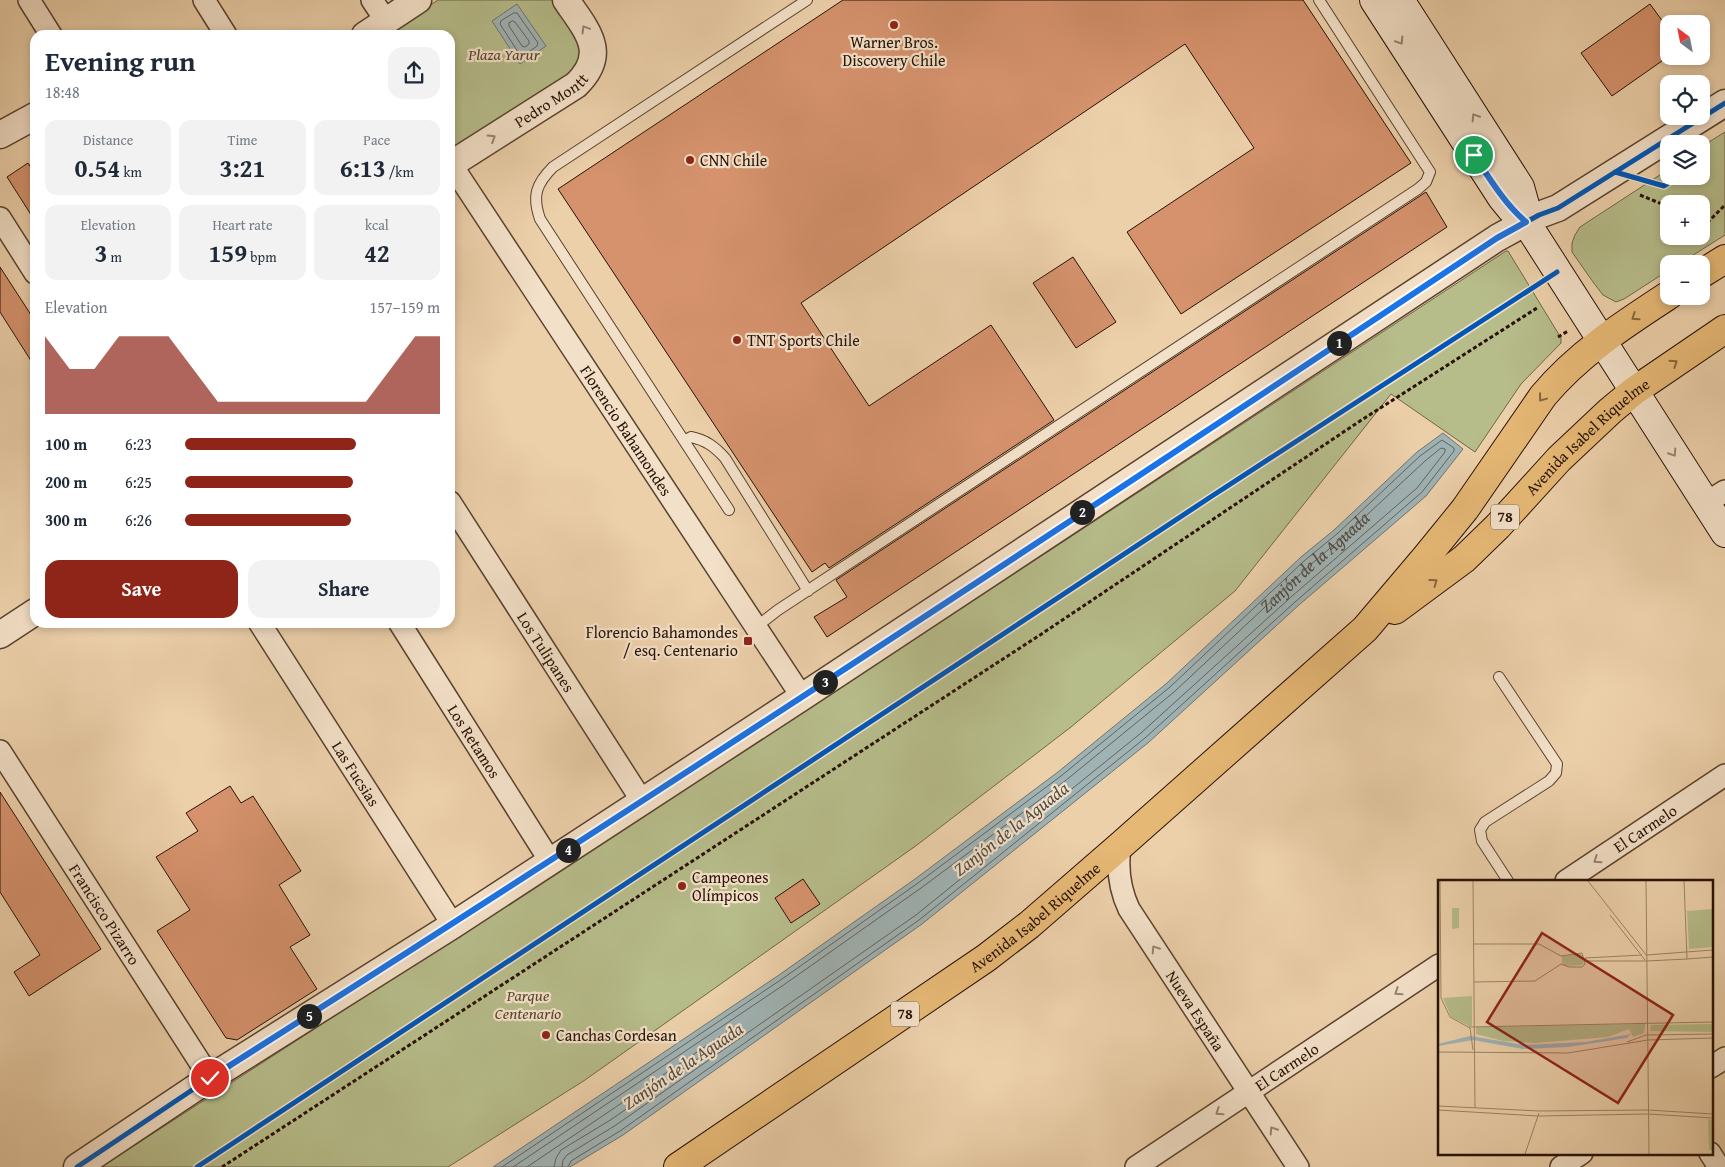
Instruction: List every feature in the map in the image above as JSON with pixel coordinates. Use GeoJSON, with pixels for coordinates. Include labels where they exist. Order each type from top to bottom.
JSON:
{"type":"FeatureCollection","features":[{"type":"Feature","properties":{"kind":"highway"},"geometry":{"type":"LineString","coordinates":[[1710,268],[1725,259]]}},
{"type":"Feature","properties":{"kind":"highway","name":"Avenida Isabel Riquelme"},"geometry":{"type":"LineString","coordinates":[[679,1167],[986,958],[1028,925],[1120,846],[1364,629],[1465,509],[1543,396],[1570,366],[1602,340],[1660,301]]}},
{"type":"Feature","properties":{"kind":"highway","name":"Avenida Isabel Riquelme"},"geometry":{"type":"LineString","coordinates":[[1364,629],[1407,601],[1464,559],[1498,526],[1559,459],[1634,391],[1725,329]]}},
{"type":"Feature","properties":{"kind":"main road"},"geometry":{"type":"LineString","coordinates":[[1374,0],[1428,64]]}},
{"type":"Feature","properties":{"kind":"main road"},"geometry":{"type":"LineString","coordinates":[[1400,0],[1428,64],[1502,198],[1511,210],[1526,222],[1634,391],[1715,497],[1725,534]]}},
{"type":"Feature","properties":{"kind":"street"},"geometry":{"type":"LineString","coordinates":[[29,0],[48,30]]}},
{"type":"Feature","properties":{"kind":"street"},"geometry":{"type":"LineString","coordinates":[[204,0],[223,30]]}},
{"type":"Feature","properties":{"kind":"street"},"geometry":{"type":"LineString","coordinates":[[375,19],[418,0]]}},
{"type":"Feature","properties":{"kind":"street","name":"Pedro Montt"},"geometry":{"type":"LineString","coordinates":[[455,162],[576,85],[585,76],[593,56],[593,43],[573,2]]}},
{"type":"Feature","properties":{"kind":"street"},"geometry":{"type":"LineString","coordinates":[[77,1167],[210,1078],[453,925],[642,802],[1497,238],[1539,215],[1558,208],[1725,104]]}},
{"type":"Feature","properties":{"kind":"street"},"geometry":{"type":"LineString","coordinates":[[0,135],[30,119]]}},
{"type":"Feature","properties":{"kind":"street","name":"Florencio Bahamondes"},"geometry":{"type":"LineString","coordinates":[[455,173],[802,697]]}},
{"type":"Feature","properties":{"kind":"street"},"geometry":{"type":"LineString","coordinates":[[0,218],[30,265]]}},
{"type":"Feature","properties":{"kind":"street","name":"Los Tulipanes"},"geometry":{"type":"LineString","coordinates":[[455,510],[642,802]]}},
{"type":"Feature","properties":{"kind":"street"},"geometry":{"type":"LineString","coordinates":[[0,634],[30,615]]}},
{"type":"Feature","properties":{"kind":"street","name":"Las Fucsias"},"geometry":{"type":"LineString","coordinates":[[263,628],[453,925]]}},
{"type":"Feature","properties":{"kind":"street","name":"Los Retamos"},"geometry":{"type":"LineString","coordinates":[[403,628],[550,861]]}},
{"type":"Feature","properties":{"kind":"street","name":"Francisco Pizarro"},"geometry":{"type":"LineString","coordinates":[[0,751],[210,1078]]}},
{"type":"Feature","properties":{"kind":"street","name":"El Carmelo"},"geometry":{"type":"LineString","coordinates":[[1568,880],[1725,775]]}},
{"type":"Feature","properties":{"kind":"street","name":"Nueva España"},"geometry":{"type":"LineString","coordinates":[[1120,846],[1119,880],[1129,909],[1298,1167]]}},
{"type":"Feature","properties":{"kind":"street","name":"El Carmelo"},"geometry":{"type":"LineString","coordinates":[[1136,1167],[1438,967]]}},
{"type":"Feature","properties":{"kind":"street"},"geometry":{"type":"LineString","coordinates":[[1712,1066],[1725,1058]]}},
{"type":"Feature","properties":{"kind":"street"},"geometry":{"type":"LineString","coordinates":[[1561,1167],[1580,1154]]}},
{"type":"Feature","properties":{"kind":"street"},"geometry":{"type":"LineString","coordinates":[[1711,1154],[1719,1167]]}},
{"type":"Feature","properties":{"kind":"lane"},"geometry":{"type":"LineString","coordinates":[[729,510],[540,219],[536,207],[536,191],[542,178],[553,167],[807,0]]}},
{"type":"Feature","properties":{"kind":"lane"},"geometry":{"type":"LineString","coordinates":[[756,627],[1426,182],[1430,172],[1319,0]]}},
{"type":"Feature","properties":{"kind":"lane"},"geometry":{"type":"LineString","coordinates":[[684,441],[691,437],[699,438],[713,445],[725,458],[808,591]]}},
{"type":"Feature","properties":{"kind":"lane"},"geometry":{"type":"LineString","coordinates":[[1499,677],[1557,764],[1556,773],[1549,781],[1485,822],[1480,830],[1482,842],[1507,880]]}},
{"type":"Feature","properties":{"kind":"path"},"geometry":{"type":"LineString","coordinates":[[1640,195],[1660,203]]}},
{"type":"Feature","properties":{"kind":"path"},"geometry":{"type":"LineString","coordinates":[[1710,220],[1725,205]]}},
{"type":"Feature","properties":{"kind":"path"},"geometry":{"type":"LineString","coordinates":[[222,1167],[1043,633],[1360,421],[1537,308]]}},
{"type":"Feature","properties":{"kind":"green space","name":"Plaza Yarur"},"geometry":{"type":"Polygon","coordinates":[[[438,0],[558,0],[581,46],[578,64],[564,81],[455,150],[455,30],[393,30],[438,0]]]}},
{"type":"Feature","properties":{"kind":"green space"},"geometry":{"type":"Polygon","coordinates":[[[1725,132],[1725,235],[1710,244],[1710,195],[1660,195],[1660,245],[1709,245],[1693,255],[1660,255],[1660,276],[1624,299],[1616,302],[1603,295],[1572,252],[1572,243],[1580,227],[1660,175],[1660,185],[1710,185],[1710,141],[1725,132]]]}},
{"type":"Feature","properties":{"kind":"green space","name":"Parque Centenario"},"geometry":{"type":"Polygon","coordinates":[[[1508,251],[1561,338],[1561,343],[1521,384],[1475,452],[1391,394],[1235,591],[1071,727],[917,845],[585,1080],[448,1167],[101,1167],[749,748],[1508,251]]]}},
{"type":"Feature","properties":{"kind":"water"},"geometry":{"type":"Polygon","coordinates":[[[517,4],[546,46],[520,64],[492,21],[517,4]]]}},
{"type":"Feature","properties":{"kind":"water","name":"Zanjón de la Aguada"},"geometry":{"type":"Polygon","coordinates":[[[1443,433],[1463,449],[1426,496],[1299,605],[1149,742],[922,924],[623,1135],[570,1167],[493,1167],[779,975],[915,879],[1058,772],[1167,683],[1301,557],[1334,530],[1417,452],[1443,433]]]}},
{"type":"Feature","properties":{"kind":"building"},"geometry":{"type":"Polygon","coordinates":[[[843,0],[1303,0],[1411,163],[1181,314],[1127,232],[1254,148],[1185,44],[801,303],[869,406],[991,325],[1054,420],[829,568],[825,563],[812,572],[558,189],[843,0]]]}},
{"type":"Feature","properties":{"kind":"building"},"geometry":{"type":"Polygon","coordinates":[[[1650,4],[1660,18],[1660,62],[1612,96],[1581,53],[1650,4]]]}},
{"type":"Feature","properties":{"kind":"building"},"geometry":{"type":"Polygon","coordinates":[[[28,163],[30,166],[30,213],[7,177],[28,163]]]}},
{"type":"Feature","properties":{"kind":"building"},"geometry":{"type":"Polygon","coordinates":[[[1426,192],[1447,227],[827,637],[814,617],[847,597],[836,580],[1426,192]]]}},
{"type":"Feature","properties":{"kind":"building"},"geometry":{"type":"Polygon","coordinates":[[[1073,257],[1116,322],[1076,348],[1033,283],[1073,257]]]}},
{"type":"Feature","properties":{"kind":"building"},"geometry":{"type":"Polygon","coordinates":[[[0,267],[30,313],[30,359],[0,312],[0,267]]]}},
{"type":"Feature","properties":{"kind":"building"},"geometry":{"type":"Polygon","coordinates":[[[230,786],[241,803],[253,796],[301,871],[279,885],[310,935],[290,947],[317,989],[237,1040],[226,1038],[157,931],[190,910],[156,857],[198,831],[186,813],[230,786]]]}},
{"type":"Feature","properties":{"kind":"building"},"geometry":{"type":"Polygon","coordinates":[[[0,792],[101,949],[29,996],[14,972],[40,955],[0,892],[0,792]]]}},
{"type":"Feature","properties":{"kind":"building"},"geometry":{"type":"Polygon","coordinates":[[[803,879],[820,904],[791,923],[775,898],[803,879]]]}},
{"type":"Feature","properties":{"kind":"cycle path"},"geometry":{"type":"LineString","coordinates":[[77,1167],[210,1078],[453,925],[802,697],[1497,238],[1539,215],[1558,208],[1725,103]]}},
{"type":"Feature","properties":{"kind":"cycle path"},"geometry":{"type":"LineString","coordinates":[[1615,172],[1660,185]]}},
{"type":"Feature","properties":{"kind":"cycle path"},"geometry":{"type":"LineString","coordinates":[[1660,185],[1666,185]]}},
{"type":"Feature","properties":{"kind":"cycle path"},"geometry":{"type":"LineString","coordinates":[[197,1167],[1209,498],[1557,272]]}},
{"type":"Feature","properties":{"kind":"place","name":"Warner Bros. Discovery Chile"},"geometry":{"type":"Point","coordinates":[894,25]}},
{"type":"Feature","properties":{"kind":"place","name":"CNN Chile"},"geometry":{"type":"Point","coordinates":[690,160]}},
{"type":"Feature","properties":{"kind":"place","name":"TNT Sports Chile"},"geometry":{"type":"Point","coordinates":[737,340]}},
{"type":"Feature","properties":{"kind":"place","name":"Florencio Bahamondes / esq. Centenario"},"geometry":{"type":"Point","coordinates":[748,641]}},
{"type":"Feature","properties":{"kind":"place","name":"Campeones Olímpicos"},"geometry":{"type":"Point","coordinates":[682,886]}},
{"type":"Feature","properties":{"kind":"place","name":"Canchas Cordesan"},"geometry":{"type":"Point","coordinates":[546,1035]}},
{"type":"Feature","properties":{"kind":"route"},"geometry":{"type":"LineString","coordinates":[[210,1078],[453,925],[1497,238],[1526,222],[1511,210],[1474,155]]}}]}
